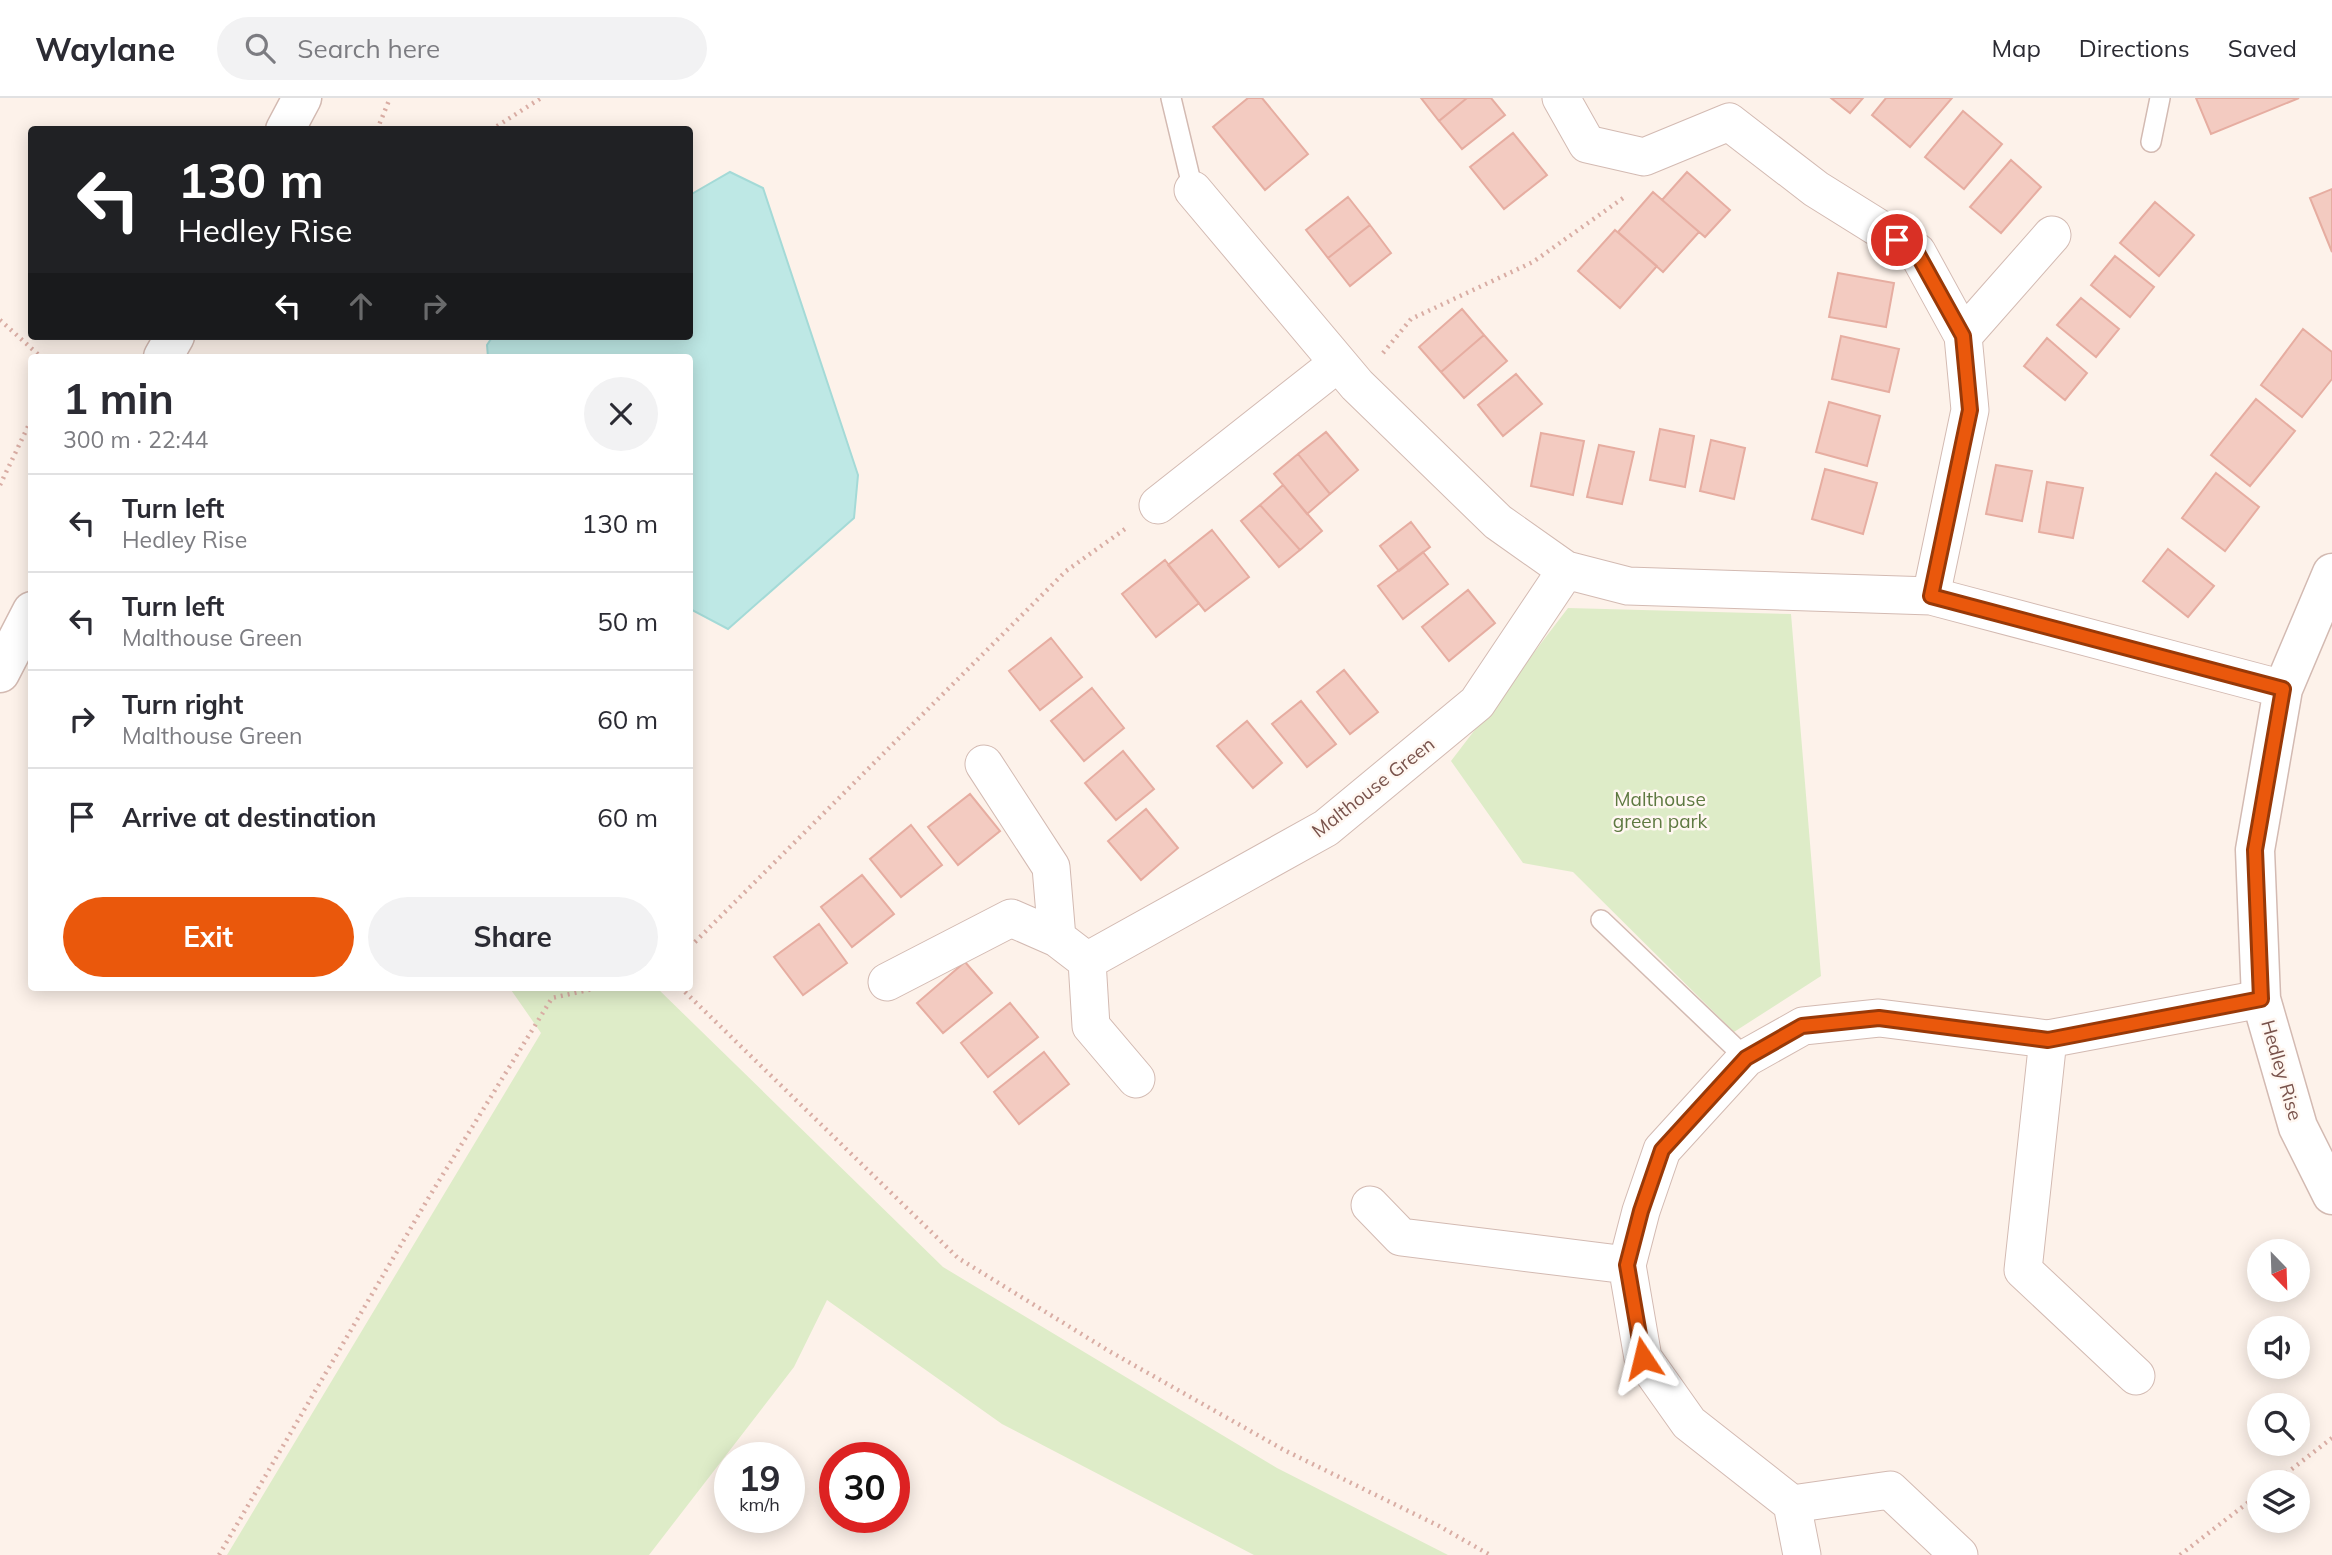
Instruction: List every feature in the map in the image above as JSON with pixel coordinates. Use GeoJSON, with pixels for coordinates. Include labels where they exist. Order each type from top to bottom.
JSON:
{"type":"FeatureCollection","features":[{"type":"Feature","properties":{"kind":"street"},"geometry":{"type":"LineString","coordinates":[[287,126],[302,98]]}},
{"type":"Feature","properties":{"kind":"street"},"geometry":{"type":"LineString","coordinates":[[1561,98],[1587,144],[1644,157],[1733,110],[1816,189],[1917,253],[1963,336],[1970,410],[1931,596]]}},
{"type":"Feature","properties":{"kind":"street"},"geometry":{"type":"LineString","coordinates":[[1193,190],[1347,374],[1498,522],[1566,570],[1628,586],[1931,596],[2283,689]]}},
{"type":"Feature","properties":{"kind":"street"},"geometry":{"type":"LineString","coordinates":[[1963,336],[2052,235]]}},
{"type":"Feature","properties":{"kind":"street"},"geometry":{"type":"LineString","coordinates":[[1158,505],[1347,374]]}},
{"type":"Feature","properties":{"kind":"street","name":"Malthouse Green"},"geometry":{"type":"LineString","coordinates":[[1087,961],[1326,828],[1477,703],[1566,570]]}},
{"type":"Feature","properties":{"kind":"street","name":"Hedley Rise"},"geometry":{"type":"LineString","coordinates":[[2332,573],[2283,689],[2255,850],[2261,999],[2298,1127],[2332,1195]]}},
{"type":"Feature","properties":{"kind":"street"},"geometry":{"type":"LineString","coordinates":[[0,673],[28,619]]}},
{"type":"Feature","properties":{"kind":"street"},"geometry":{"type":"LineString","coordinates":[[984,764],[1051,867],[1057,938]]}},
{"type":"Feature","properties":{"kind":"street"},"geometry":{"type":"LineString","coordinates":[[887,982],[1011,918],[1057,938],[1087,961],[1091,1026],[1136,1079]]}},
{"type":"Feature","properties":{"kind":"street"},"geometry":{"type":"LineString","coordinates":[[1802,1555],[1792,1504],[1689,1423],[1643,1358],[1627,1265],[1641,1211],[1662,1150],[1746,1058],[1802,1026],[1879,1018],[2048,1040],[2261,999]]}},
{"type":"Feature","properties":{"kind":"street"},"geometry":{"type":"LineString","coordinates":[[2048,1040],[2023,1270],[2136,1376]]}},
{"type":"Feature","properties":{"kind":"street"},"geometry":{"type":"LineString","coordinates":[[1370,1205],[1401,1237],[1627,1265]]}},
{"type":"Feature","properties":{"kind":"street"},"geometry":{"type":"LineString","coordinates":[[1792,1504],[1890,1490],[1959,1555]]}},
{"type":"Feature","properties":{"kind":"lane"},"geometry":{"type":"LineString","coordinates":[[1171,98],[1193,190]]}},
{"type":"Feature","properties":{"kind":"lane"},"geometry":{"type":"LineString","coordinates":[[2151,142],[2160,98]]}},
{"type":"Feature","properties":{"kind":"lane"},"geometry":{"type":"LineString","coordinates":[[1601,920],[1746,1058]]}},
{"type":"Feature","properties":{"kind":"path"},"geometry":{"type":"LineString","coordinates":[[379,126],[390,98]]}},
{"type":"Feature","properties":{"kind":"path"},"geometry":{"type":"LineString","coordinates":[[498,126],[541,98]]}},
{"type":"Feature","properties":{"kind":"path"},"geometry":{"type":"LineString","coordinates":[[1347,374],[1411,319],[1533,262],[1647,181],[1644,157]]}},
{"type":"Feature","properties":{"kind":"path"},"geometry":{"type":"LineString","coordinates":[[0,320],[38,354]]}},
{"type":"Feature","properties":{"kind":"path"},"geometry":{"type":"LineString","coordinates":[[0,485],[28,426]]}},
{"type":"Feature","properties":{"kind":"path"},"geometry":{"type":"LineString","coordinates":[[693,944],[1066,571],[1158,505]]}},
{"type":"Feature","properties":{"kind":"path"},"geometry":{"type":"LineString","coordinates":[[219,1555],[429,1197],[552,998],[583,991]]}},
{"type":"Feature","properties":{"kind":"path"},"geometry":{"type":"LineString","coordinates":[[684,991],[958,1258],[1109,1351],[1284,1450],[1439,1526],[1490,1555]]}},
{"type":"Feature","properties":{"kind":"path"},"geometry":{"type":"LineString","coordinates":[[2291,1470],[2332,1438]]}},
{"type":"Feature","properties":{"kind":"path"},"geometry":{"type":"LineString","coordinates":[[2180,1555],[2247,1503]]}},
{"type":"Feature","properties":{"kind":"green space","name":"Malthouse green park"},"geometry":{"type":"Polygon","coordinates":[[[1568,608],[1791,614],[1821,976],[1734,1032],[1573,872],[1523,863],[1451,761],[1568,608]]]}},
{"type":"Feature","properties":{"kind":"green space"},"geometry":{"type":"Polygon","coordinates":[[[512,991],[660,991],[943,1267],[1277,1468],[1448,1555],[1254,1555],[1002,1424],[827,1300],[794,1367],[736,1442],[714,1442],[714,1471],[649,1555],[227,1555],[541,1033],[512,991]]]}},
{"type":"Feature","properties":{"kind":"water"},"geometry":{"type":"Polygon","coordinates":[[[730,172],[763,188],[858,475],[854,518],[728,629],[693,611],[693,354],[488,354],[487,345],[490,340],[693,340],[693,193],[730,172]]]}},
{"type":"Feature","properties":{"kind":"building"},"geometry":{"type":"Polygon","coordinates":[[[1248,98],[1262,98],[1308,154],[1265,190],[1213,127],[1248,98]]]}},
{"type":"Feature","properties":{"kind":"building"},"geometry":{"type":"Polygon","coordinates":[[[1421,98],[1467,98],[1439,121],[1421,98]]]}},
{"type":"Feature","properties":{"kind":"building"},"geometry":{"type":"Polygon","coordinates":[[[1467,98],[1491,98],[1505,115],[1462,149],[1439,121],[1467,98]]]}},
{"type":"Feature","properties":{"kind":"building"},"geometry":{"type":"Polygon","coordinates":[[[1831,98],[1863,98],[1850,113],[1831,98]]]}},
{"type":"Feature","properties":{"kind":"building"},"geometry":{"type":"Polygon","coordinates":[[[1886,98],[1952,98],[1910,147],[1872,115],[1886,98]]]}},
{"type":"Feature","properties":{"kind":"building"},"geometry":{"type":"Polygon","coordinates":[[[2196,98],[2299,98],[2211,134],[2196,98]]]}},
{"type":"Feature","properties":{"kind":"building"},"geometry":{"type":"Polygon","coordinates":[[[1963,111],[2002,144],[1964,189],[1925,157],[1963,111]]]}},
{"type":"Feature","properties":{"kind":"building"},"geometry":{"type":"Polygon","coordinates":[[[1513,133],[1547,175],[1504,209],[1470,167],[1513,133]]]}},
{"type":"Feature","properties":{"kind":"building"},"geometry":{"type":"Polygon","coordinates":[[[2011,160],[2041,187],[2001,233],[1970,207],[2011,160]]]}},
{"type":"Feature","properties":{"kind":"building"},"geometry":{"type":"Polygon","coordinates":[[[1687,172],[1730,210],[1705,237],[1662,200],[1687,172]]]}},
{"type":"Feature","properties":{"kind":"building"},"geometry":{"type":"Polygon","coordinates":[[[2332,189],[2332,252],[2310,198],[2332,189]]]}},
{"type":"Feature","properties":{"kind":"building"},"geometry":{"type":"Polygon","coordinates":[[[1653,192],[1699,232],[1663,272],[1618,232],[1653,192]]]}},
{"type":"Feature","properties":{"kind":"building"},"geometry":{"type":"Polygon","coordinates":[[[1348,197],[1370,225],[1328,258],[1306,230],[1348,197]]]}},
{"type":"Feature","properties":{"kind":"building"},"geometry":{"type":"Polygon","coordinates":[[[2155,202],[2194,235],[2159,276],[2120,243],[2155,202]]]}},
{"type":"Feature","properties":{"kind":"building"},"geometry":{"type":"Polygon","coordinates":[[[1370,225],[1391,253],[1350,286],[1328,258],[1370,225]]]}},
{"type":"Feature","properties":{"kind":"building"},"geometry":{"type":"Polygon","coordinates":[[[1615,230],[1657,266],[1620,308],[1578,271],[1615,230]]]}},
{"type":"Feature","properties":{"kind":"building"},"geometry":{"type":"Polygon","coordinates":[[[2115,256],[2154,287],[2130,317],[2091,285],[2115,256]]]}},
{"type":"Feature","properties":{"kind":"building"},"geometry":{"type":"Polygon","coordinates":[[[1838,273],[1894,283],[1886,327],[1829,317],[1838,273]]]}},
{"type":"Feature","properties":{"kind":"building"},"geometry":{"type":"Polygon","coordinates":[[[2081,298],[2119,329],[2096,357],[2057,325],[2081,298]]]}},
{"type":"Feature","properties":{"kind":"building"},"geometry":{"type":"Polygon","coordinates":[[[1462,309],[1484,335],[1441,372],[1419,347],[1462,309]]]}},
{"type":"Feature","properties":{"kind":"building"},"geometry":{"type":"Polygon","coordinates":[[[2303,329],[2332,352],[2332,379],[2302,417],[2261,385],[2303,329]]]}},
{"type":"Feature","properties":{"kind":"building"},"geometry":{"type":"Polygon","coordinates":[[[1484,335],[1507,361],[1464,398],[1441,372],[1484,335]]]}},
{"type":"Feature","properties":{"kind":"building"},"geometry":{"type":"Polygon","coordinates":[[[1841,336],[1899,349],[1889,392],[1832,379],[1841,336]]]}},
{"type":"Feature","properties":{"kind":"building"},"geometry":{"type":"Polygon","coordinates":[[[2047,338],[2087,373],[2065,400],[2024,366],[2047,338]]]}},
{"type":"Feature","properties":{"kind":"building"},"geometry":{"type":"Polygon","coordinates":[[[1516,374],[1542,404],[1503,436],[1478,405],[1516,374]]]}},
{"type":"Feature","properties":{"kind":"building"},"geometry":{"type":"Polygon","coordinates":[[[2256,399],[2295,431],[2250,486],[2211,455],[2256,399]]]}},
{"type":"Feature","properties":{"kind":"building"},"geometry":{"type":"Polygon","coordinates":[[[1829,402],[1880,416],[1867,466],[1816,452],[1829,402]]]}},
{"type":"Feature","properties":{"kind":"building"},"geometry":{"type":"Polygon","coordinates":[[[1660,429],[1694,436],[1685,487],[1650,480],[1660,429]]]}},
{"type":"Feature","properties":{"kind":"building"},"geometry":{"type":"Polygon","coordinates":[[[1326,432],[1358,470],[1330,494],[1298,454],[1326,432]]]}},
{"type":"Feature","properties":{"kind":"building"},"geometry":{"type":"Polygon","coordinates":[[[1541,433],[1584,441],[1573,495],[1531,486],[1541,433]]]}},
{"type":"Feature","properties":{"kind":"building"},"geometry":{"type":"Polygon","coordinates":[[[1711,440],[1745,448],[1734,499],[1700,491],[1711,440]]]}},
{"type":"Feature","properties":{"kind":"building"},"geometry":{"type":"Polygon","coordinates":[[[1599,445],[1634,452],[1622,504],[1587,497],[1599,445]]]}},
{"type":"Feature","properties":{"kind":"building"},"geometry":{"type":"Polygon","coordinates":[[[1298,454],[1330,494],[1307,514],[1274,474],[1298,454]]]}},
{"type":"Feature","properties":{"kind":"building"},"geometry":{"type":"Polygon","coordinates":[[[1996,465],[2032,471],[2022,521],[1986,514],[1996,465]]]}},
{"type":"Feature","properties":{"kind":"building"},"geometry":{"type":"Polygon","coordinates":[[[1825,469],[1877,483],[1863,534],[1812,519],[1825,469]]]}},
{"type":"Feature","properties":{"kind":"building"},"geometry":{"type":"Polygon","coordinates":[[[2216,473],[2259,507],[2225,551],[2182,518],[2216,473]]]}},
{"type":"Feature","properties":{"kind":"building"},"geometry":{"type":"Polygon","coordinates":[[[2047,482],[2083,488],[2073,538],[2039,532],[2047,482]]]}},
{"type":"Feature","properties":{"kind":"building"},"geometry":{"type":"Polygon","coordinates":[[[1283,485],[1322,531],[1300,550],[1260,505],[1283,485]]]}},
{"type":"Feature","properties":{"kind":"building"},"geometry":{"type":"Polygon","coordinates":[[[1260,505],[1300,550],[1279,567],[1241,521],[1260,505]]]}},
{"type":"Feature","properties":{"kind":"building"},"geometry":{"type":"Polygon","coordinates":[[[1411,522],[1430,547],[1399,571],[1380,546],[1411,522]]]}},
{"type":"Feature","properties":{"kind":"building"},"geometry":{"type":"Polygon","coordinates":[[[1212,530],[1249,577],[1205,611],[1168,565],[1212,530]]]}},
{"type":"Feature","properties":{"kind":"building"},"geometry":{"type":"Polygon","coordinates":[[[2168,549],[2214,586],[2188,617],[2143,581],[2168,549]]]}},
{"type":"Feature","properties":{"kind":"building"},"geometry":{"type":"Polygon","coordinates":[[[1423,552],[1448,584],[1403,619],[1378,586],[1423,552]]]}},
{"type":"Feature","properties":{"kind":"building"},"geometry":{"type":"Polygon","coordinates":[[[1165,560],[1199,603],[1156,637],[1122,594],[1165,560]]]}},
{"type":"Feature","properties":{"kind":"building"},"geometry":{"type":"Polygon","coordinates":[[[1468,590],[1495,623],[1449,661],[1422,627],[1468,590]]]}},
{"type":"Feature","properties":{"kind":"building"},"geometry":{"type":"Polygon","coordinates":[[[1051,638],[1082,677],[1040,710],[1009,671],[1051,638]]]}},
{"type":"Feature","properties":{"kind":"building"},"geometry":{"type":"Polygon","coordinates":[[[1344,670],[1378,712],[1350,734],[1317,692],[1344,670]]]}},
{"type":"Feature","properties":{"kind":"building"},"geometry":{"type":"Polygon","coordinates":[[[1092,688],[1124,728],[1084,761],[1051,721],[1092,688]]]}},
{"type":"Feature","properties":{"kind":"building"},"geometry":{"type":"Polygon","coordinates":[[[1301,701],[1336,744],[1307,767],[1272,724],[1301,701]]]}},
{"type":"Feature","properties":{"kind":"building"},"geometry":{"type":"Polygon","coordinates":[[[1247,721],[1282,763],[1253,788],[1217,746],[1247,721]]]}},
{"type":"Feature","properties":{"kind":"building"},"geometry":{"type":"Polygon","coordinates":[[[1123,751],[1154,789],[1116,820],[1085,783],[1123,751]]]}},
{"type":"Feature","properties":{"kind":"building"},"geometry":{"type":"Polygon","coordinates":[[[970,794],[1000,831],[958,865],[928,827],[970,794]]]}},
{"type":"Feature","properties":{"kind":"building"},"geometry":{"type":"Polygon","coordinates":[[[1146,809],[1178,848],[1141,880],[1108,841],[1146,809]]]}},
{"type":"Feature","properties":{"kind":"building"},"geometry":{"type":"Polygon","coordinates":[[[911,825],[942,865],[901,897],[870,859],[911,825]]]}},
{"type":"Feature","properties":{"kind":"building"},"geometry":{"type":"Polygon","coordinates":[[[862,875],[894,914],[852,947],[821,907],[862,875]]]}},
{"type":"Feature","properties":{"kind":"building"},"geometry":{"type":"Polygon","coordinates":[[[819,924],[847,963],[803,995],[774,957],[819,924]]]}},
{"type":"Feature","properties":{"kind":"building"},"geometry":{"type":"Polygon","coordinates":[[[965,962],[992,993],[943,1033],[917,1003],[965,962]]]}},
{"type":"Feature","properties":{"kind":"building"},"geometry":{"type":"Polygon","coordinates":[[[1010,1003],[1038,1037],[988,1077],[961,1043],[1010,1003]]]}},
{"type":"Feature","properties":{"kind":"building"},"geometry":{"type":"Polygon","coordinates":[[[1044,1052],[1069,1084],[1019,1124],[994,1092],[1044,1052]]]}},
{"type":"Feature","properties":{"kind":"route"},"geometry":{"type":"LineString","coordinates":[[1643,1358],[1627,1265],[1641,1211],[1662,1150],[1746,1058],[1802,1026],[1879,1018],[2048,1040],[2261,999],[2255,850],[2283,689],[1931,596],[1970,410],[1963,336],[1917,253],[1897,240]]}}]}
